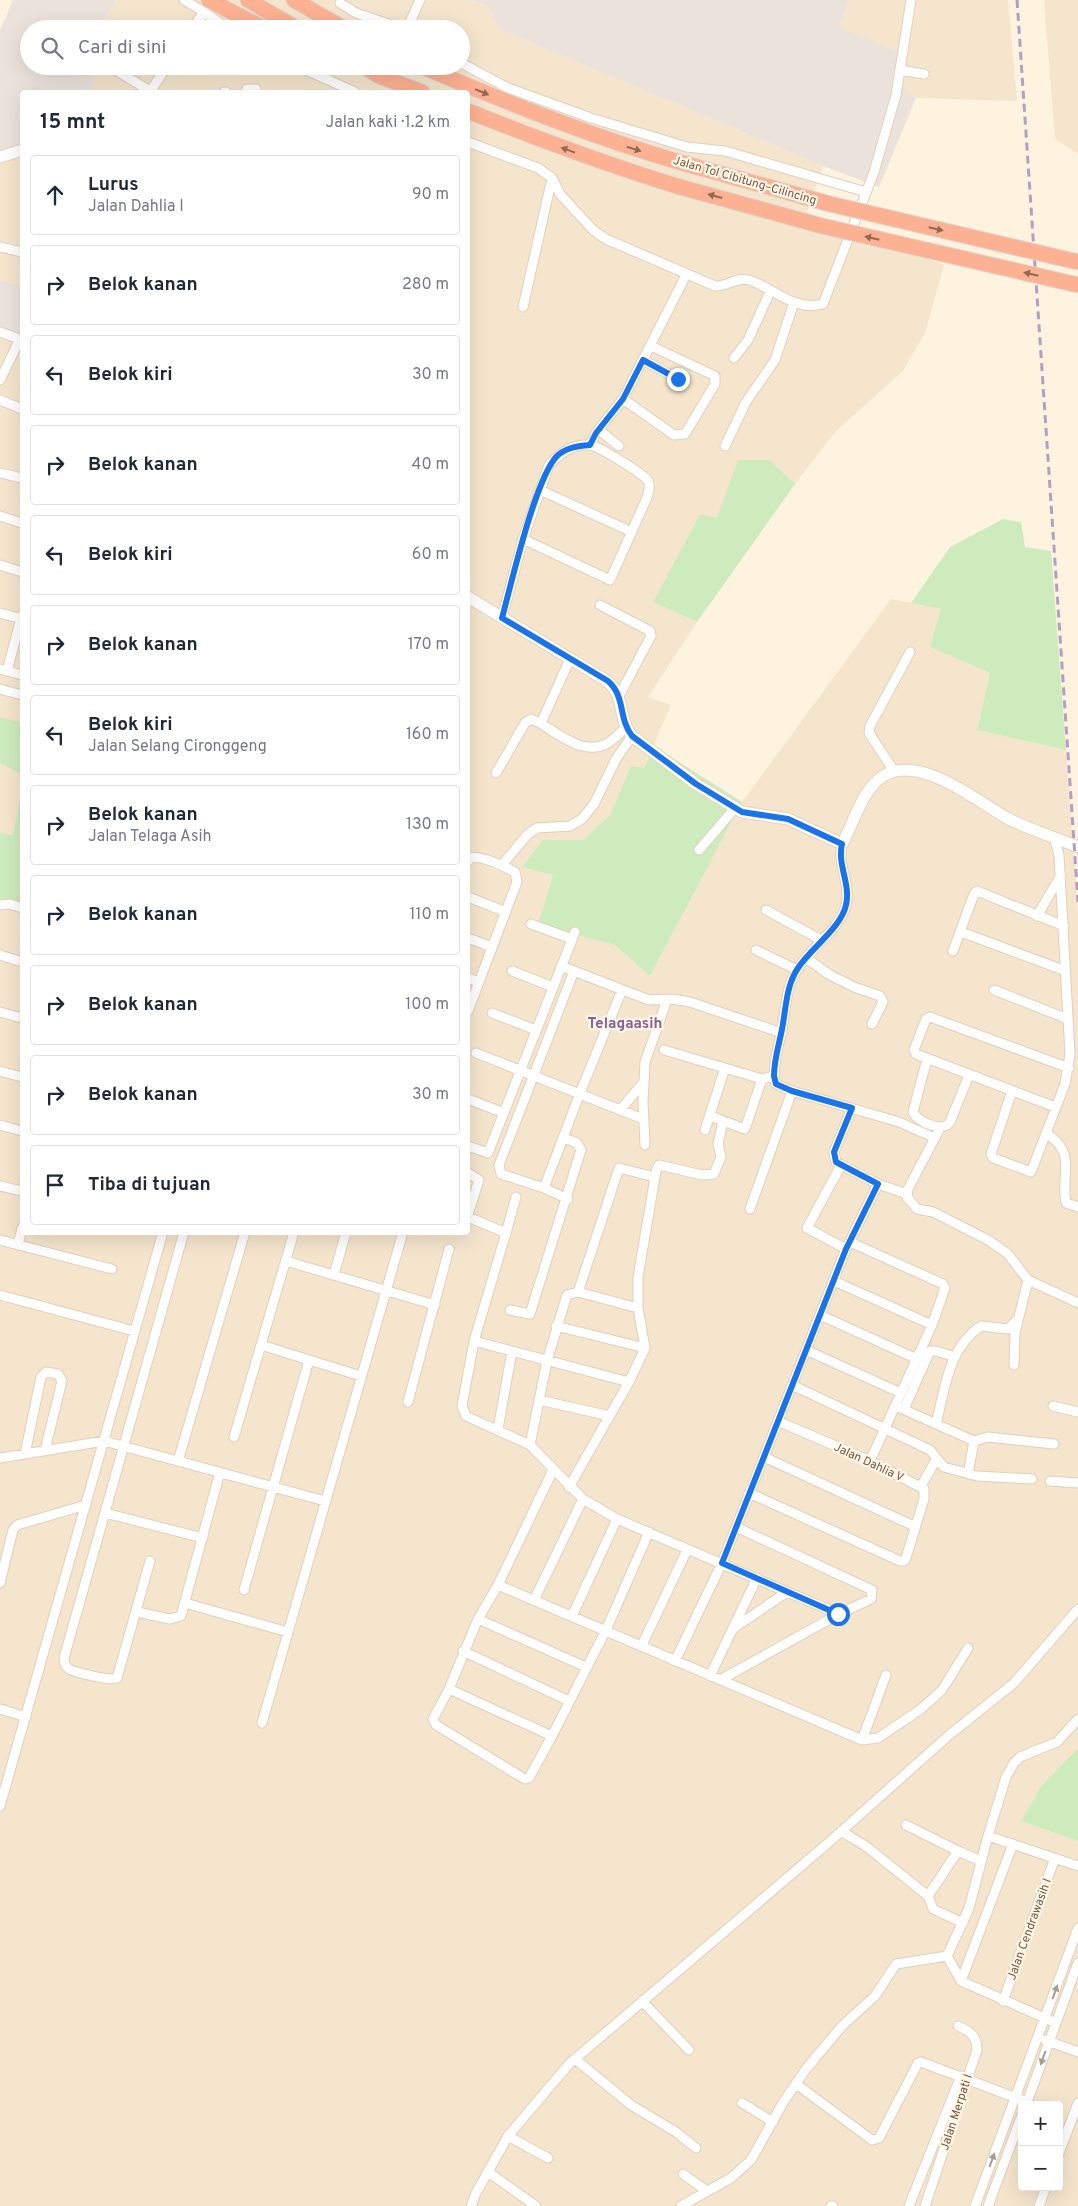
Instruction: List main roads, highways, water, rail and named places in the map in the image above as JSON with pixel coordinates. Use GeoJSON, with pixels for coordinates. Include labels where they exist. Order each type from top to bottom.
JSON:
{"type":"FeatureCollection","features":[{"type":"Feature","properties":{"kind":"highway"},"geometry":{"type":"LineString","coordinates":[[248,0],[282,20]]}},
{"type":"Feature","properties":{"kind":"highway"},"geometry":{"type":"LineString","coordinates":[[294,0],[329,20]]}},
{"type":"Feature","properties":{"kind":"highway"},"geometry":{"type":"LineString","coordinates":[[207,6],[242,20]]}},
{"type":"Feature","properties":{"kind":"highway","name":"Jalan Tol Cibitung–Cilincing"},"geometry":{"type":"LineString","coordinates":[[442,75],[552,121],[637,150],[830,204],[1078,262]]}},
{"type":"Feature","properties":{"kind":"highway"},"geometry":{"type":"LineString","coordinates":[[379,76],[417,90]]}},
{"type":"Feature","properties":{"kind":"highway","name":"Jalan Tol Cibitung–Cilincing"},"geometry":{"type":"LineString","coordinates":[[470,112],[628,172],[680,187],[822,226],[1078,285]]}},
{"type":"Feature","properties":{"kind":"railway"},"geometry":{"type":"LineString","coordinates":[[1017,0],[1078,902]]}},
{"type":"Feature","properties":{"kind":"district","name":"Telagaasih"},"geometry":{"type":"Point","coordinates":[625,1023]}}]}
